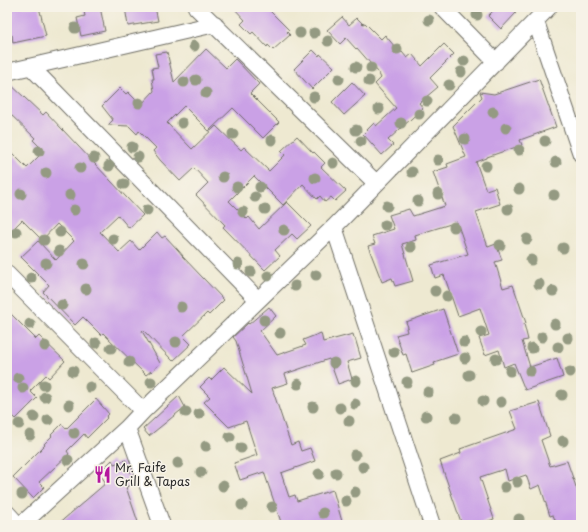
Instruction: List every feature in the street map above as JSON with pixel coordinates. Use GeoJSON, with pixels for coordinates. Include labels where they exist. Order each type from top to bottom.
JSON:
{"type":"FeatureCollection","features":[{"type":"Feature","properties":{"kind":"street"},"geometry":{"type":"LineString","coordinates":[[196,7],[376,183]]}},
{"type":"Feature","properties":{"kind":"street"},"geometry":{"type":"LineString","coordinates":[[442,7],[496,62]]}},
{"type":"Feature","properties":{"kind":"street"},"geometry":{"type":"LineString","coordinates":[[7,513],[20,525],[127,428],[334,227],[549,7]]}},
{"type":"Feature","properties":{"kind":"street"},"geometry":{"type":"LineString","coordinates":[[536,22],[581,154]]}},
{"type":"Feature","properties":{"kind":"street"},"geometry":{"type":"LineString","coordinates":[[7,72],[215,24]]}},
{"type":"Feature","properties":{"kind":"street"},"geometry":{"type":"LineString","coordinates":[[31,67],[258,300]]}},
{"type":"Feature","properties":{"kind":"street"},"geometry":{"type":"LineString","coordinates":[[334,227],[432,525]]}},
{"type":"Feature","properties":{"kind":"street"},"geometry":{"type":"LineString","coordinates":[[7,274],[143,411]]}},
{"type":"Feature","properties":{"kind":"street"},"geometry":{"type":"LineString","coordinates":[[127,428],[162,525]]}},
{"type":"Feature","properties":{"kind":"building"},"geometry":{"type":"Polygon","coordinates":[[[7,7],[39,7],[46,36],[13,43],[12,35],[7,36],[7,7]]]}},
{"type":"Feature","properties":{"kind":"building"},"geometry":{"type":"Polygon","coordinates":[[[83,7],[100,7],[105,31],[81,36],[77,18],[85,16],[83,7]]]}},
{"type":"Feature","properties":{"kind":"building"},"geometry":{"type":"Polygon","coordinates":[[[125,7],[155,7],[158,21],[128,26],[125,7]]]}},
{"type":"Feature","properties":{"kind":"building"},"geometry":{"type":"Polygon","coordinates":[[[233,7],[266,7],[289,30],[287,32],[290,35],[273,50],[268,45],[267,47],[253,32],[251,34],[241,24],[245,20],[233,7]]]}},
{"type":"Feature","properties":{"kind":"building"},"geometry":{"type":"Polygon","coordinates":[[[497,7],[511,7],[516,13],[501,29],[488,16],[497,7]]]}},
{"type":"Feature","properties":{"kind":"building"},"geometry":{"type":"Polygon","coordinates":[[[342,17],[349,25],[357,18],[363,24],[365,23],[381,39],[385,35],[400,53],[402,52],[407,58],[412,54],[422,66],[444,44],[454,54],[430,78],[438,87],[419,103],[423,108],[388,140],[393,145],[382,155],[363,134],[374,123],[376,126],[396,108],[375,84],[381,78],[378,72],[357,48],[356,49],[346,38],[340,44],[327,30],[342,17]]]}},
{"type":"Feature","properties":{"kind":"building"},"geometry":{"type":"Polygon","coordinates":[[[206,49],[226,68],[235,59],[259,84],[250,93],[279,122],[263,138],[233,108],[209,131],[184,106],[167,123],[192,149],[216,126],[241,150],[244,147],[269,171],[285,155],[281,151],[297,136],[325,163],[321,167],[346,191],[335,201],[331,197],[325,202],[320,196],[317,199],[303,184],[283,205],[254,176],[229,201],[247,219],[249,217],[259,229],[287,202],[311,226],[297,239],[292,234],[275,250],[280,256],[265,270],[223,227],[225,225],[196,195],[208,183],[194,168],[180,181],[153,151],[156,148],[139,131],[137,134],[129,126],[108,125],[113,120],[102,106],[120,88],[126,94],[128,92],[141,105],[154,91],[152,68],[158,67],[155,54],[167,52],[174,82],[206,49]]]}},
{"type":"Feature","properties":{"kind":"building"},"geometry":{"type":"Polygon","coordinates":[[[313,50],[319,56],[320,54],[334,67],[312,89],[294,69],[313,50]]]}},
{"type":"Feature","properties":{"kind":"building"},"geometry":{"type":"Polygon","coordinates":[[[539,79],[556,127],[520,140],[522,145],[476,162],[486,190],[495,187],[500,204],[476,212],[488,247],[496,244],[502,260],[495,262],[503,288],[513,285],[526,323],[524,324],[528,340],[522,341],[530,367],[557,358],[563,377],[525,390],[514,363],[504,367],[499,350],[485,355],[479,338],[489,335],[480,308],[458,316],[444,275],[435,278],[431,265],[468,254],[457,222],[415,235],[416,240],[402,244],[413,281],[395,286],[392,278],[382,282],[368,246],[375,244],[372,236],[394,229],[389,215],[409,209],[413,216],[445,206],[433,172],[448,167],[447,164],[466,157],[453,126],[482,97],[480,92],[494,94],[539,79]]]}},
{"type":"Feature","properties":{"kind":"building"},"geometry":{"type":"Polygon","coordinates":[[[7,81],[43,115],[46,112],[143,215],[129,228],[118,215],[100,232],[119,252],[131,241],[139,250],[157,232],[162,238],[165,236],[224,300],[209,315],[207,313],[183,336],[191,344],[173,361],[143,330],[142,331],[160,363],[152,372],[151,371],[146,375],[103,333],[101,335],[83,317],[75,325],[43,292],[49,285],[21,257],[38,241],[56,260],[74,241],[57,224],[42,240],[22,220],[7,235],[7,148],[27,168],[44,151],[33,140],[35,138],[7,111],[7,81]]]}},
{"type":"Feature","properties":{"kind":"building"},"geometry":{"type":"Polygon","coordinates":[[[352,82],[365,96],[344,115],[332,102],[352,82]]]}},
{"type":"Feature","properties":{"kind":"building"},"geometry":{"type":"Polygon","coordinates":[[[269,307],[276,316],[260,331],[277,355],[306,345],[303,340],[321,333],[323,342],[353,334],[355,338],[361,358],[347,362],[352,379],[338,384],[329,359],[285,374],[288,383],[272,388],[291,445],[298,442],[301,451],[310,448],[315,461],[281,473],[289,497],[295,495],[297,501],[333,490],[343,525],[282,525],[264,472],[240,480],[234,463],[257,455],[246,421],[229,427],[204,402],[210,397],[200,387],[209,378],[211,380],[224,367],[252,394],[236,341],[233,337],[269,307]]]}},
{"type":"Feature","properties":{"kind":"building"},"geometry":{"type":"Polygon","coordinates":[[[443,309],[458,354],[434,362],[435,365],[412,373],[406,354],[403,355],[396,335],[407,332],[406,328],[408,327],[406,322],[443,309]]]}},
{"type":"Feature","properties":{"kind":"building"},"geometry":{"type":"Polygon","coordinates":[[[7,310],[36,339],[39,336],[65,361],[49,378],[46,375],[30,391],[37,398],[16,419],[7,410],[7,310]]]}},
{"type":"Feature","properties":{"kind":"building"},"geometry":{"type":"Polygon","coordinates":[[[179,396],[185,407],[149,436],[143,429],[179,396]]]}},
{"type":"Feature","properties":{"kind":"building"},"geometry":{"type":"Polygon","coordinates":[[[96,399],[109,414],[106,417],[107,418],[87,438],[84,434],[67,451],[69,454],[39,482],[44,487],[33,498],[13,477],[45,445],[44,444],[52,436],[51,435],[62,424],[66,429],[96,399]]]}},
{"type":"Feature","properties":{"kind":"building"},"geometry":{"type":"Polygon","coordinates":[[[539,402],[550,436],[541,440],[550,466],[567,461],[581,501],[581,521],[569,525],[557,525],[553,515],[550,516],[540,485],[531,489],[526,475],[508,481],[505,469],[480,477],[494,519],[477,525],[462,525],[440,461],[461,453],[460,449],[517,429],[510,411],[539,402]]]}},
{"type":"Feature","properties":{"kind":"building"},"geometry":{"type":"Polygon","coordinates":[[[112,460],[114,464],[126,460],[134,484],[126,487],[139,525],[57,525],[106,483],[99,473],[112,460]]]}},
{"type":"Feature","properties":{"kind":"place","name":"Mr. Faife Grill & Tapas"},"geometry":{"type":"Point","coordinates":[102,474]}}]}
